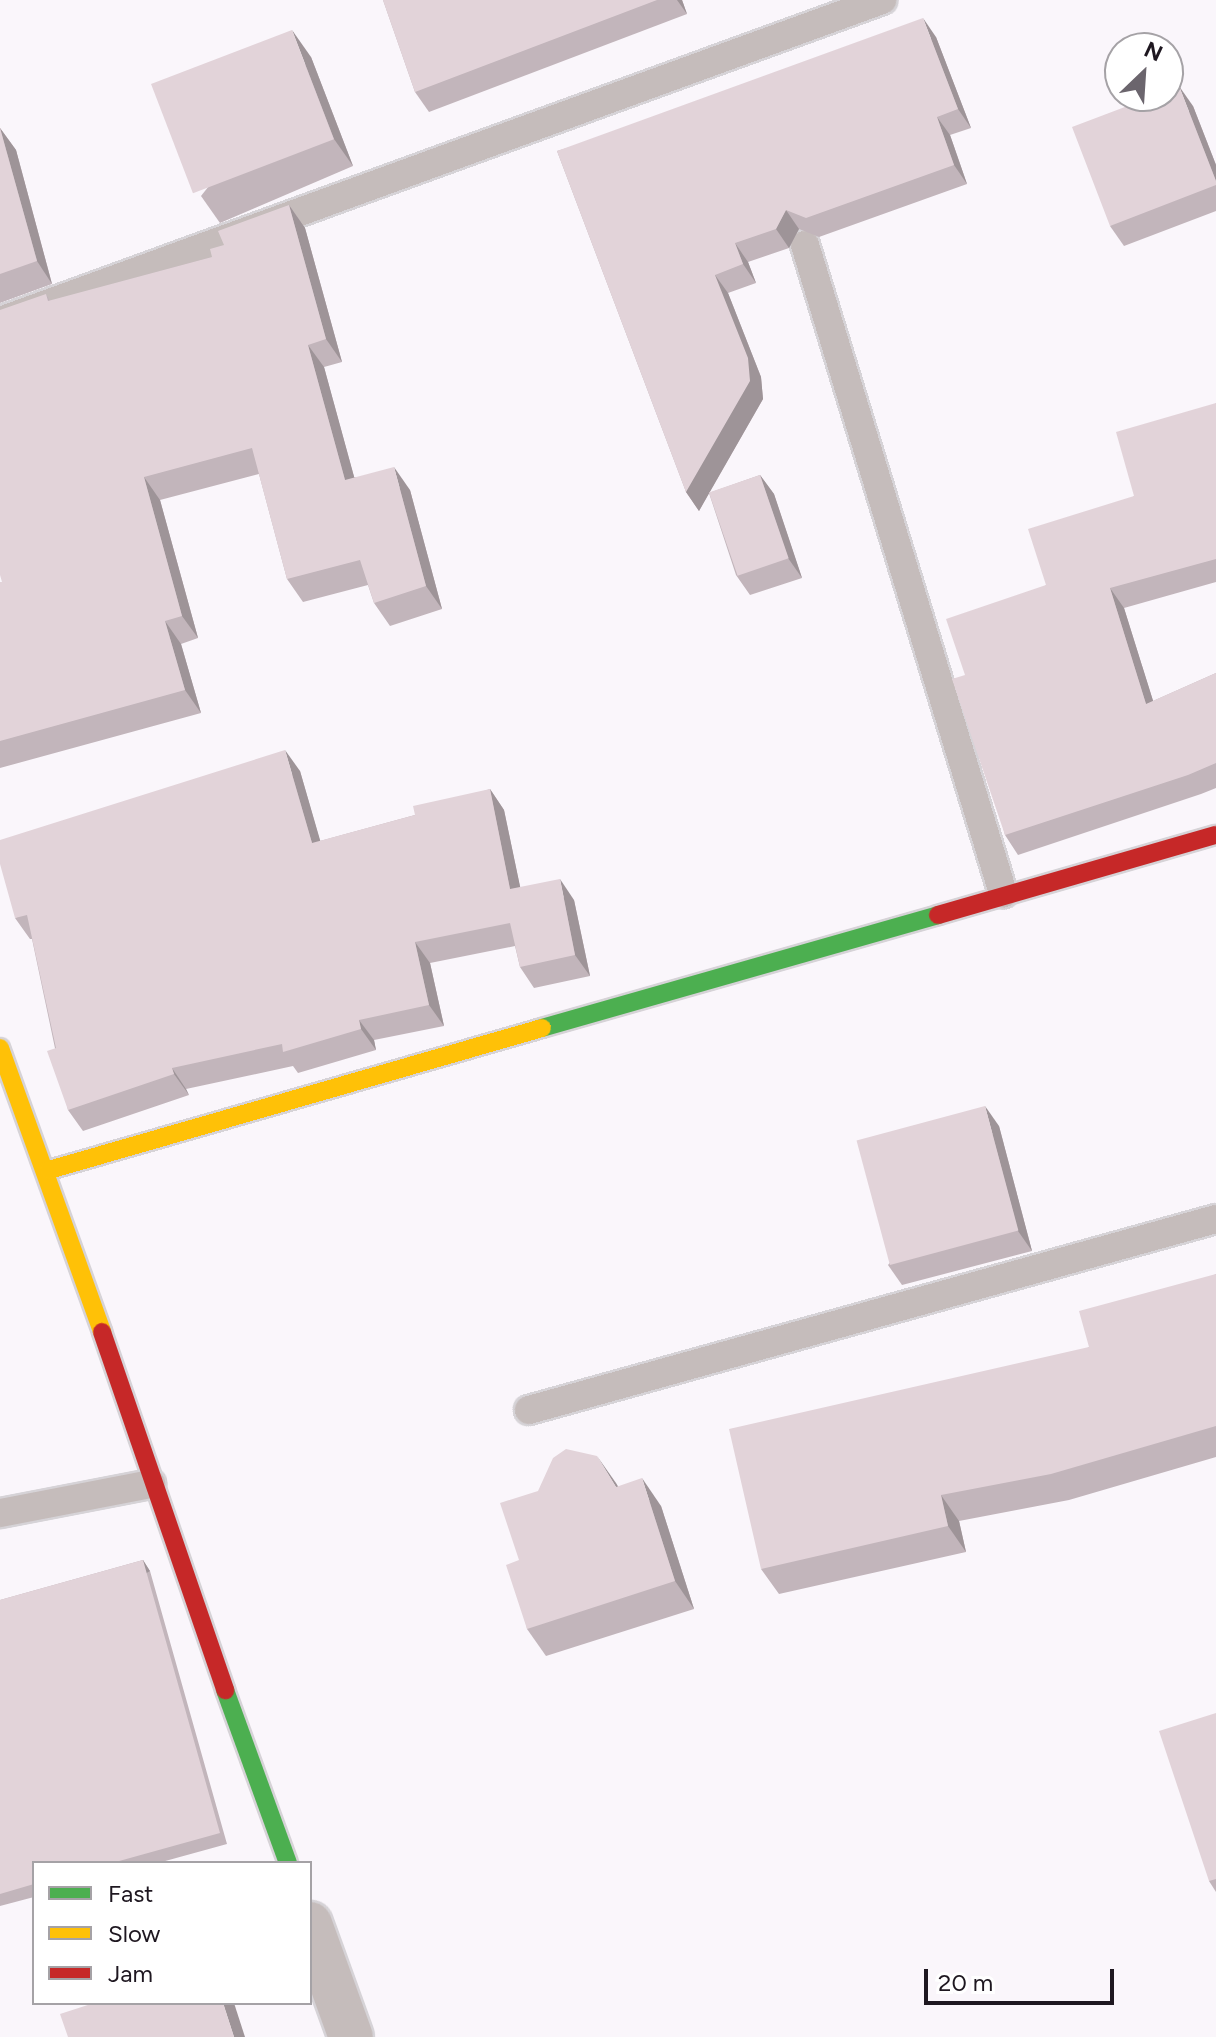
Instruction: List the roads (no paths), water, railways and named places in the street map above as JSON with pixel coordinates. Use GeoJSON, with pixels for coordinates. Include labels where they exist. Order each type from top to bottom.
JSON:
{"type":"FeatureCollection","features":[{"type":"Feature","properties":{"kind":"street"},"geometry":{"type":"LineString","coordinates":[[49,1170],[742,976],[1003,893],[1216,835]]}},
{"type":"Feature","properties":{"kind":"street"},"geometry":{"type":"LineString","coordinates":[[0,1048],[49,1170],[151,1484],[287,1861]]}},
{"type":"Feature","properties":{"kind":"street"},"geometry":{"type":"LineString","coordinates":[[312,1930],[351,2037]]}},
{"type":"Feature","properties":{"kind":"lane"},"geometry":{"type":"LineString","coordinates":[[0,321],[882,0]]}},
{"type":"Feature","properties":{"kind":"lane"},"geometry":{"type":"LineString","coordinates":[[805,245],[1003,893]]}},
{"type":"Feature","properties":{"kind":"lane"},"geometry":{"type":"LineString","coordinates":[[529,1410],[1216,1219]]}},
{"type":"Feature","properties":{"kind":"lane"},"geometry":{"type":"LineString","coordinates":[[0,1513],[151,1484]]}}]}
